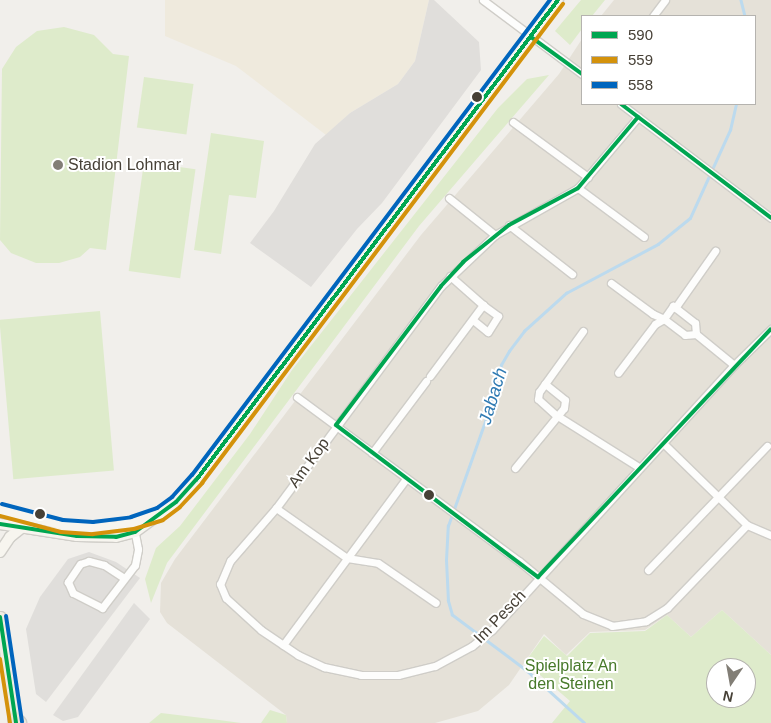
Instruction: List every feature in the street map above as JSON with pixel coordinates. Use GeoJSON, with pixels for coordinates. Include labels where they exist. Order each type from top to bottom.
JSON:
{"type":"FeatureCollection","features":[{"type":"Feature","properties":{"kind":"main road"},"geometry":{"type":"LineString","coordinates":[[0,524],[92,538],[133,528],[160,514],[197,479],[558,0]]}},
{"type":"Feature","properties":{"kind":"main road"},"geometry":{"type":"LineString","coordinates":[[0,510],[62,526],[133,528]]}},
{"type":"Feature","properties":{"kind":"main road"},"geometry":{"type":"LineString","coordinates":[[0,552],[10,537],[23,527]]}},
{"type":"Feature","properties":{"kind":"main road"},"geometry":{"type":"LineString","coordinates":[[0,617],[16,722]]}},
{"type":"Feature","properties":{"kind":"street"},"geometry":{"type":"LineString","coordinates":[[483,0],[581,73]]}},
{"type":"Feature","properties":{"kind":"street"},"geometry":{"type":"LineString","coordinates":[[654,15],[665,0]]}},
{"type":"Feature","properties":{"kind":"street"},"geometry":{"type":"LineString","coordinates":[[622,105],[771,218]]}},
{"type":"Feature","properties":{"kind":"street","name":"Am Kop"},"geometry":{"type":"LineString","coordinates":[[276,508],[336,425],[450,276],[495,235],[509,225],[578,188],[638,117]]}},
{"type":"Feature","properties":{"kind":"street"},"geometry":{"type":"LineString","coordinates":[[513,122],[588,177]]}},
{"type":"Feature","properties":{"kind":"street"},"geometry":{"type":"LineString","coordinates":[[578,188],[644,237]]}},
{"type":"Feature","properties":{"kind":"street"},"geometry":{"type":"LineString","coordinates":[[449,198],[495,235]]}},
{"type":"Feature","properties":{"kind":"street"},"geometry":{"type":"LineString","coordinates":[[509,225],[572,274]]}},
{"type":"Feature","properties":{"kind":"street"},"geometry":{"type":"LineString","coordinates":[[618,373],[655,324],[664,319],[673,306],[675,308],[715,251]]}},
{"type":"Feature","properties":{"kind":"street"},"geometry":{"type":"LineString","coordinates":[[450,276],[498,316],[488,332],[473,320]]}},
{"type":"Feature","properties":{"kind":"street"},"geometry":{"type":"LineString","coordinates":[[611,282],[685,335],[696,334],[734,365]]}},
{"type":"Feature","properties":{"kind":"street"},"geometry":{"type":"LineString","coordinates":[[372,453],[483,305]]}},
{"type":"Feature","properties":{"kind":"street"},"geometry":{"type":"LineString","coordinates":[[675,308],[695,323],[696,334]]}},
{"type":"Feature","properties":{"kind":"street","name":"Im Pesch"},"geometry":{"type":"LineString","coordinates":[[276,508],[230,560],[220,584],[232,604],[260,630],[324,667],[361,675],[398,675],[435,666],[477,642],[485,635],[664,444],[734,365],[771,329]]}},
{"type":"Feature","properties":{"kind":"street"},"geometry":{"type":"LineString","coordinates":[[583,331],[545,384],[538,399],[556,415],[640,468]]}},
{"type":"Feature","properties":{"kind":"street"},"geometry":{"type":"LineString","coordinates":[[515,468],[556,415],[564,408],[565,400],[545,384]]}},
{"type":"Feature","properties":{"kind":"street"},"geometry":{"type":"LineString","coordinates":[[298,397],[538,577],[583,614],[612,626],[646,621],[667,608],[746,525]]}},
{"type":"Feature","properties":{"kind":"street"},"geometry":{"type":"LineString","coordinates":[[664,444],[746,525],[771,536]]}},
{"type":"Feature","properties":{"kind":"street"},"geometry":{"type":"LineString","coordinates":[[648,570],[766,446]]}},
{"type":"Feature","properties":{"kind":"street"},"geometry":{"type":"LineString","coordinates":[[283,645],[406,479]]}},
{"type":"Feature","properties":{"kind":"street"},"geometry":{"type":"LineString","coordinates":[[276,508],[347,558],[378,563],[436,603]]}},
{"type":"Feature","properties":{"kind":"street"},"geometry":{"type":"LineString","coordinates":[[124,578],[104,565],[89,562],[80,564],[68,582],[73,593],[102,608],[135,565],[138,549],[133,528]]}},
{"type":"Feature","properties":{"kind":"shaded area"},"geometry":{"type":"Polygon","coordinates":[[[165,0],[429,0],[415,61],[398,84],[350,113],[326,135],[236,66],[165,36],[165,0]]]}},
{"type":"Feature","properties":{"kind":"shaded area"},"geometry":{"type":"Polygon","coordinates":[[[429,0],[434,0],[479,42],[481,70],[382,203],[357,229],[311,287],[250,243],[274,211],[315,144],[350,113],[398,84],[415,61],[429,0]]]}},
{"type":"Feature","properties":{"kind":"shaded area"},"geometry":{"type":"Polygon","coordinates":[[[614,0],[771,0],[771,655],[722,610],[691,637],[667,615],[645,630],[590,632],[566,655],[544,634],[509,685],[478,711],[435,723],[287,723],[286,715],[167,623],[160,612],[161,583],[175,559],[421,235],[559,74],[581,41],[581,105],[756,105],[756,15],[602,15],[614,0]]]}},
{"type":"Feature","properties":{"kind":"shaded area"},"geometry":{"type":"Polygon","coordinates":[[[89,552],[116,562],[140,578],[46,702],[36,694],[26,629],[40,597],[68,559],[89,552]]]}},
{"type":"Feature","properties":{"kind":"shaded area"},"geometry":{"type":"Polygon","coordinates":[[[134,603],[150,619],[78,717],[63,721],[53,715],[134,603]]]}},
{"type":"Feature","properties":{"kind":"green space"},"geometry":{"type":"Polygon","coordinates":[[[581,0],[605,0],[593,15],[581,15],[581,30],[570,45],[555,31],[581,0]]]}},
{"type":"Feature","properties":{"kind":"green space","name":"Stadion Lohmar"},"geometry":{"type":"Polygon","coordinates":[[[64,27],[94,35],[113,54],[129,56],[106,250],[90,248],[80,257],[59,263],[36,263],[11,253],[0,240],[2,69],[16,47],[37,31],[64,27]]]}},
{"type":"Feature","properties":{"kind":"green space"},"geometry":{"type":"Polygon","coordinates":[[[549,75],[419,226],[167,563],[151,603],[145,579],[156,548],[180,526],[250,434],[292,370],[498,108],[527,79],[549,75]]]}},
{"type":"Feature","properties":{"kind":"green space"},"geometry":{"type":"Polygon","coordinates":[[[144,77],[194,84],[186,134],[137,128],[144,77]]]}},
{"type":"Feature","properties":{"kind":"green space"},"geometry":{"type":"Polygon","coordinates":[[[211,133],[264,141],[256,198],[229,195],[221,254],[194,250],[211,133]]]}},
{"type":"Feature","properties":{"kind":"green space"},"geometry":{"type":"Polygon","coordinates":[[[144,162],[195,169],[180,278],[129,271],[144,162]]]}},
{"type":"Feature","properties":{"kind":"green space"},"geometry":{"type":"Polygon","coordinates":[[[100,311],[114,470],[13,479],[0,320],[100,311]]]}},
{"type":"Feature","properties":{"kind":"green space","name":"Spielplatz An den Steinen"},"geometry":{"type":"Polygon","coordinates":[[[722,610],[771,655],[771,723],[552,723],[570,701],[525,662],[544,636],[567,656],[590,633],[645,631],[667,615],[691,637],[722,610]]]}},
{"type":"Feature","properties":{"kind":"green space"},"geometry":{"type":"Polygon","coordinates":[[[270,710],[286,715],[287,723],[261,723],[270,710]]]}},
{"type":"Feature","properties":{"kind":"green space"},"geometry":{"type":"Polygon","coordinates":[[[161,713],[219,720],[241,723],[149,723],[161,713]]]}},
{"type":"Feature","properties":{"kind":"waterway","name":"Jabach"},"geometry":{"type":"LineString","coordinates":[[741,0],[745,15]]}},
{"type":"Feature","properties":{"kind":"waterway","name":"Jabach"},"geometry":{"type":"LineString","coordinates":[[584,723],[528,672],[452,615],[448,601],[446,560],[448,526],[487,416],[501,365],[509,351],[524,331],[566,293],[658,244],[690,218],[730,130],[736,105]]}},
{"type":"Feature","properties":{"kind":"transit line","name":"558"},"geometry":{"type":"LineString","coordinates":[[2,504],[63,520],[93,522],[131,517],[157,508],[172,497],[192,475],[550,0]]}},
{"type":"Feature","properties":{"kind":"transit line","name":"590"},"geometry":{"type":"LineString","coordinates":[[0,524],[77,536],[116,537],[135,532],[176,502],[197,479],[558,0]]}},
{"type":"Feature","properties":{"kind":"transit line","name":"559"},"geometry":{"type":"LineString","coordinates":[[0,516],[61,532],[93,534],[134,529],[163,520],[180,507],[202,483],[563,4]]}},
{"type":"Feature","properties":{"kind":"transit line","name":"590"},"geometry":{"type":"LineString","coordinates":[[531,37],[581,73]]}},
{"type":"Feature","properties":{"kind":"transit line","name":"590"},"geometry":{"type":"LineString","coordinates":[[622,105],[771,218]]}},
{"type":"Feature","properties":{"kind":"transit line","name":"590"},"geometry":{"type":"LineString","coordinates":[[336,425],[441,286],[463,262],[509,225],[578,188],[638,117]]}},
{"type":"Feature","properties":{"kind":"transit line","name":"590"},"geometry":{"type":"LineString","coordinates":[[538,577],[771,329]]}},
{"type":"Feature","properties":{"kind":"transit line","name":"590"},"geometry":{"type":"LineString","coordinates":[[336,425],[538,577]]}},
{"type":"Feature","properties":{"kind":"transit line","name":"558"},"geometry":{"type":"LineString","coordinates":[[6,616],[22,722]]}},
{"type":"Feature","properties":{"kind":"transit line","name":"590"},"geometry":{"type":"LineString","coordinates":[[0,617],[16,723]]}},
{"type":"Feature","properties":{"kind":"transit line","name":"559"},"geometry":{"type":"LineString","coordinates":[[0,659],[10,723]]}},
{"type":"Feature","properties":{"kind":"place","name":"Stadion Lohmar"},"geometry":{"type":"Point","coordinates":[58,165]}}]}
